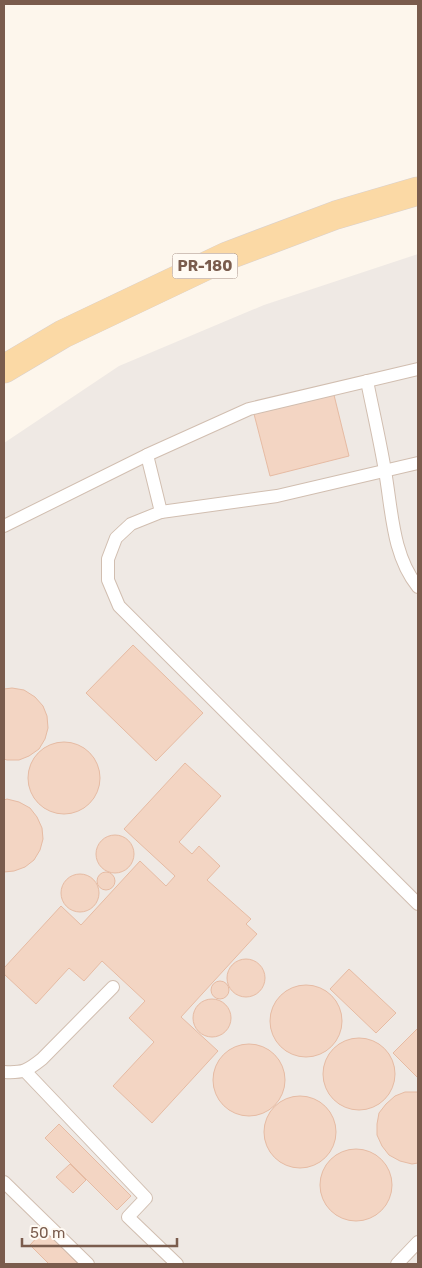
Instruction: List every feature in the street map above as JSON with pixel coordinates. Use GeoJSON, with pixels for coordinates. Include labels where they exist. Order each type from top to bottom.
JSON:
{"type":"FeatureCollection","features":[{"type":"Feature","properties":{"kind":"main road","name":"PR-180"},"geometry":{"type":"LineString","coordinates":[[4,369],[63,334],[226,256],[336,215],[418,191]]}},
{"type":"Feature","properties":{"kind":"lane"},"geometry":{"type":"LineString","coordinates":[[4,526],[147,455],[248,409],[418,369]]}},
{"type":"Feature","properties":{"kind":"lane"},"geometry":{"type":"LineString","coordinates":[[367,381],[400,555],[411,578],[418,587]]}},
{"type":"Feature","properties":{"kind":"lane"},"geometry":{"type":"LineString","coordinates":[[147,455],[161,512]]}},
{"type":"Feature","properties":{"kind":"lane"},"geometry":{"type":"LineString","coordinates":[[418,463],[276,496],[161,512],[131,524],[116,538],[108,559],[108,580],[119,606],[418,904]]}},
{"type":"Feature","properties":{"kind":"lane"},"geometry":{"type":"LineString","coordinates":[[4,1072],[16,1073],[25,1071],[42,1059],[113,986]]}},
{"type":"Feature","properties":{"kind":"lane"},"geometry":{"type":"LineString","coordinates":[[25,1071],[146,1198],[128,1217],[177,1264]]}},
{"type":"Feature","properties":{"kind":"lane"},"geometry":{"type":"LineString","coordinates":[[4,1182],[88,1264]]}},
{"type":"Feature","properties":{"kind":"lane"},"geometry":{"type":"LineString","coordinates":[[397,1264],[418,1242]]}},
{"type":"Feature","properties":{"kind":"shaded area"},"geometry":{"type":"Polygon","coordinates":[[[418,254],[418,1264],[4,1264],[4,443],[119,366],[264,305],[418,254]]]}},
{"type":"Feature","properties":{"kind":"building"},"geometry":{"type":"Polygon","coordinates":[[[334,395],[349,456],[270,476],[254,414],[334,395]]]}},
{"type":"Feature","properties":{"kind":"building"},"geometry":{"type":"Polygon","coordinates":[[[133,645],[203,713],[156,761],[86,693],[133,645]]]}},
{"type":"Feature","properties":{"kind":"building"},"geometry":{"type":"Polygon","coordinates":[[[4,689],[24,690],[35,697],[43,706],[47,716],[48,728],[45,739],[39,749],[19,760],[4,759],[4,689]]]}},
{"type":"Feature","properties":{"kind":"building"},"geometry":{"type":"Polygon","coordinates":[[[64,742],[78,745],[90,752],[97,764],[100,778],[97,792],[90,804],[78,811],[64,814],[50,811],[38,804],[31,792],[28,778],[31,764],[38,752],[50,745],[64,742]]]}},
{"type":"Feature","properties":{"kind":"building"},"geometry":{"type":"Polygon","coordinates":[[[185,763],[221,796],[179,842],[192,854],[199,846],[220,866],[207,880],[251,919],[246,924],[257,934],[181,1017],[218,1051],[152,1123],[113,1086],[154,1042],[129,1018],[145,1001],[102,961],[84,981],[69,968],[36,1004],[4,974],[4,968],[61,906],[81,925],[140,861],[166,886],[175,876],[124,829],[185,763]]]}},
{"type":"Feature","properties":{"kind":"building"},"geometry":{"type":"Polygon","coordinates":[[[4,800],[19,802],[30,808],[42,828],[43,839],[40,850],[34,860],[25,867],[4,872],[4,800]]]}},
{"type":"Feature","properties":{"kind":"building"},"geometry":{"type":"Polygon","coordinates":[[[115,835],[128,841],[134,854],[128,867],[115,873],[102,867],[96,854],[102,841],[115,835]]]}},
{"type":"Feature","properties":{"kind":"building"},"geometry":{"type":"Polygon","coordinates":[[[106,872],[112,875],[115,881],[112,887],[106,890],[100,887],[97,881],[100,875],[106,872]]]}},
{"type":"Feature","properties":{"kind":"building"},"geometry":{"type":"Polygon","coordinates":[[[80,874],[93,880],[99,893],[93,906],[80,912],[67,906],[61,893],[67,880],[80,874]]]}},
{"type":"Feature","properties":{"kind":"building"},"geometry":{"type":"Polygon","coordinates":[[[246,959],[259,965],[265,978],[259,991],[246,997],[233,991],[227,978],[233,965],[246,959]]]}},
{"type":"Feature","properties":{"kind":"building"},"geometry":{"type":"Polygon","coordinates":[[[349,969],[396,1013],[376,1033],[330,989],[349,969]]]}},
{"type":"Feature","properties":{"kind":"building"},"geometry":{"type":"Polygon","coordinates":[[[220,981],[226,984],[229,990],[226,996],[220,999],[214,996],[211,990],[214,984],[220,981]]]}},
{"type":"Feature","properties":{"kind":"building"},"geometry":{"type":"Polygon","coordinates":[[[306,985],[326,991],[336,1001],[342,1021],[336,1041],[326,1051],[306,1057],[286,1051],[276,1041],[270,1021],[276,1001],[286,991],[306,985]]]}},
{"type":"Feature","properties":{"kind":"building"},"geometry":{"type":"Polygon","coordinates":[[[212,999],[225,1005],[231,1018],[225,1031],[212,1037],[199,1031],[193,1018],[199,1005],[212,999]]]}},
{"type":"Feature","properties":{"kind":"building"},"geometry":{"type":"Polygon","coordinates":[[[418,1028],[418,1078],[393,1053],[418,1028]]]}},
{"type":"Feature","properties":{"kind":"building"},"geometry":{"type":"Polygon","coordinates":[[[359,1038],[379,1044],[389,1054],[395,1074],[389,1094],[379,1104],[359,1110],[339,1104],[329,1094],[323,1074],[329,1054],[339,1044],[359,1038]]]}},
{"type":"Feature","properties":{"kind":"building"},"geometry":{"type":"Polygon","coordinates":[[[249,1044],[269,1050],[279,1060],[285,1080],[279,1100],[269,1110],[249,1116],[229,1110],[219,1100],[213,1080],[219,1060],[229,1050],[249,1044]]]}},
{"type":"Feature","properties":{"kind":"building"},"geometry":{"type":"Polygon","coordinates":[[[405,1092],[418,1092],[418,1163],[412,1164],[400,1161],[389,1155],[377,1135],[379,1113],[395,1096],[405,1092]]]}},
{"type":"Feature","properties":{"kind":"building"},"geometry":{"type":"Polygon","coordinates":[[[300,1096],[320,1102],[330,1112],[336,1132],[330,1152],[320,1162],[300,1168],[280,1162],[270,1152],[264,1132],[270,1112],[280,1102],[300,1096]]]}},
{"type":"Feature","properties":{"kind":"building"},"geometry":{"type":"Polygon","coordinates":[[[59,1124],[131,1196],[117,1210],[45,1138],[59,1124]]]}},
{"type":"Feature","properties":{"kind":"building"},"geometry":{"type":"Polygon","coordinates":[[[356,1149],[376,1155],[386,1165],[392,1185],[386,1205],[376,1215],[356,1221],[336,1215],[326,1205],[320,1185],[326,1165],[336,1155],[356,1149]]]}},
{"type":"Feature","properties":{"kind":"building"},"geometry":{"type":"Polygon","coordinates":[[[70,1164],[86,1180],[73,1193],[56,1177],[70,1164]]]}},
{"type":"Feature","properties":{"kind":"building"},"geometry":{"type":"Polygon","coordinates":[[[44,1230],[78,1264],[49,1264],[30,1245],[44,1230]]]}}]}
